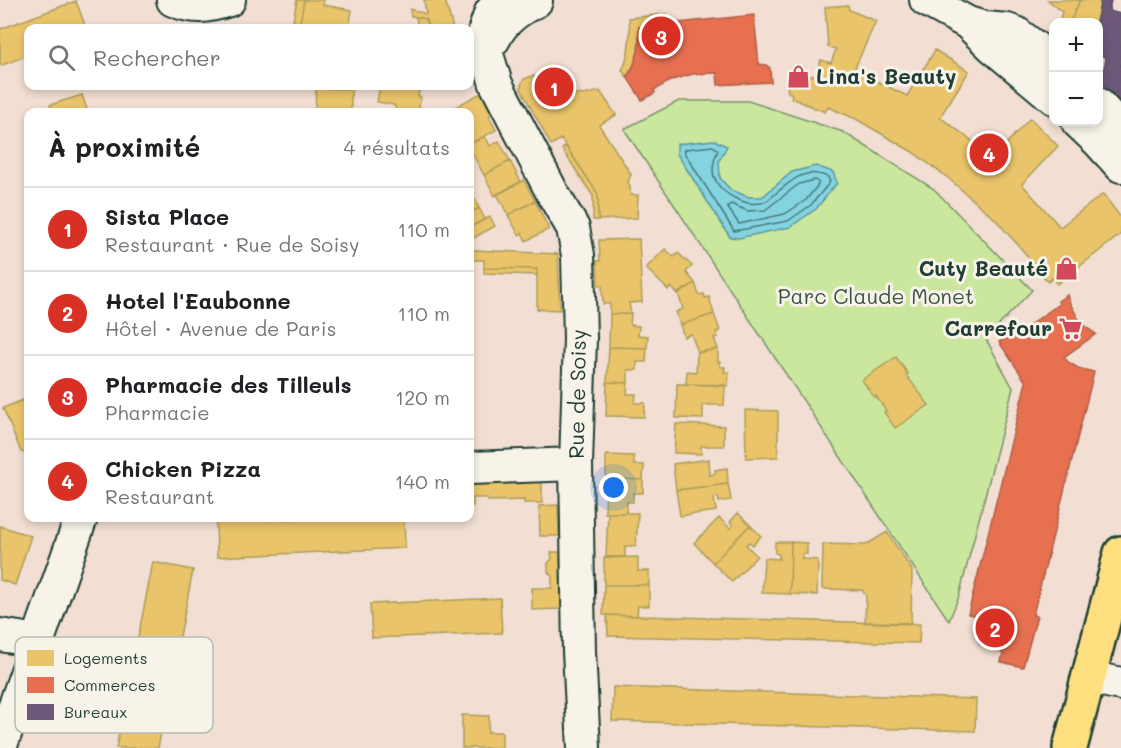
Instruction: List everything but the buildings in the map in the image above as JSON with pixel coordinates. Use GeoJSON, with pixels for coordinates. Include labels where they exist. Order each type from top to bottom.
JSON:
{"type":"FeatureCollection","features":[{"type":"Feature","properties":{"kind":"main road"},"geometry":{"type":"LineString","coordinates":[[1070,748],[1121,553]]}},
{"type":"Feature","properties":{"kind":"street"},"geometry":{"type":"LineString","coordinates":[[173,0],[182,4],[203,7],[229,0]]}},
{"type":"Feature","properties":{"kind":"street","name":"Rue de Soisy"},"geometry":{"type":"LineString","coordinates":[[502,0],[491,12],[485,29],[485,48],[500,93],[573,228],[578,255],[580,338],[576,464],[579,651],[584,748]]}},
{"type":"Feature","properties":{"kind":"street"},"geometry":{"type":"LineString","coordinates":[[489,60],[495,37],[502,25],[520,10],[539,0]]}},
{"type":"Feature","properties":{"kind":"street"},"geometry":{"type":"LineString","coordinates":[[926,0],[968,23],[1016,33],[1049,59]]}},
{"type":"Feature","properties":{"kind":"street"},"geometry":{"type":"LineString","coordinates":[[968,23],[1049,95]]}},
{"type":"Feature","properties":{"kind":"street"},"geometry":{"type":"LineString","coordinates":[[1103,109],[1121,129]]}},
{"type":"Feature","properties":{"kind":"street"},"geometry":{"type":"LineString","coordinates":[[1082,126],[1121,166]]}},
{"type":"Feature","properties":{"kind":"street"},"geometry":{"type":"LineString","coordinates":[[474,468],[576,464]]}},
{"type":"Feature","properties":{"kind":"street"},"geometry":{"type":"LineString","coordinates":[[39,637],[80,522]]}},
{"type":"Feature","properties":{"kind":"street"},"geometry":{"type":"LineString","coordinates":[[0,634],[16,637]]}},
{"type":"Feature","properties":{"kind":"street"},"geometry":{"type":"LineString","coordinates":[[1089,677],[1121,684]]}},
{"type":"Feature","properties":{"kind":"street"},"geometry":{"type":"LineString","coordinates":[[0,748],[15,706]]}},
{"type":"Feature","properties":{"kind":"green space","name":"Parc Claude Monet"},"geometry":{"type":"Polygon","coordinates":[[[679,101],[748,101],[843,132],[934,189],[1032,290],[986,339],[1013,388],[959,596],[949,621],[624,129],[679,101]]]}},
{"type":"Feature","properties":{"kind":"water"},"geometry":{"type":"Polygon","coordinates":[[[714,140],[727,146],[719,161],[720,178],[731,190],[749,197],[762,197],[792,172],[816,166],[833,172],[837,183],[816,209],[790,227],[739,238],[730,237],[677,154],[677,144],[714,140]]]}},
{"type":"Feature","properties":{"kind":"place","name":"Pharmacie des Tilleuls"},"geometry":{"type":"Point","coordinates":[661,36]}},
{"type":"Feature","properties":{"kind":"place","name":"Lina's Beauty"},"geometry":{"type":"Point","coordinates":[798,77]}},
{"type":"Feature","properties":{"kind":"place","name":"Sista Place"},"geometry":{"type":"Point","coordinates":[554,87]}},
{"type":"Feature","properties":{"kind":"place","name":"Chicken Pizza"},"geometry":{"type":"Point","coordinates":[989,153]}},
{"type":"Feature","properties":{"kind":"place","name":"Cuty Beauté"},"geometry":{"type":"Point","coordinates":[1066,269]}},
{"type":"Feature","properties":{"kind":"place","name":"Carrefour"},"geometry":{"type":"Point","coordinates":[1070,329]}},
{"type":"Feature","properties":{"kind":"place","name":"Hotel l'Eaubonne"},"geometry":{"type":"Point","coordinates":[995,628]}}]}
